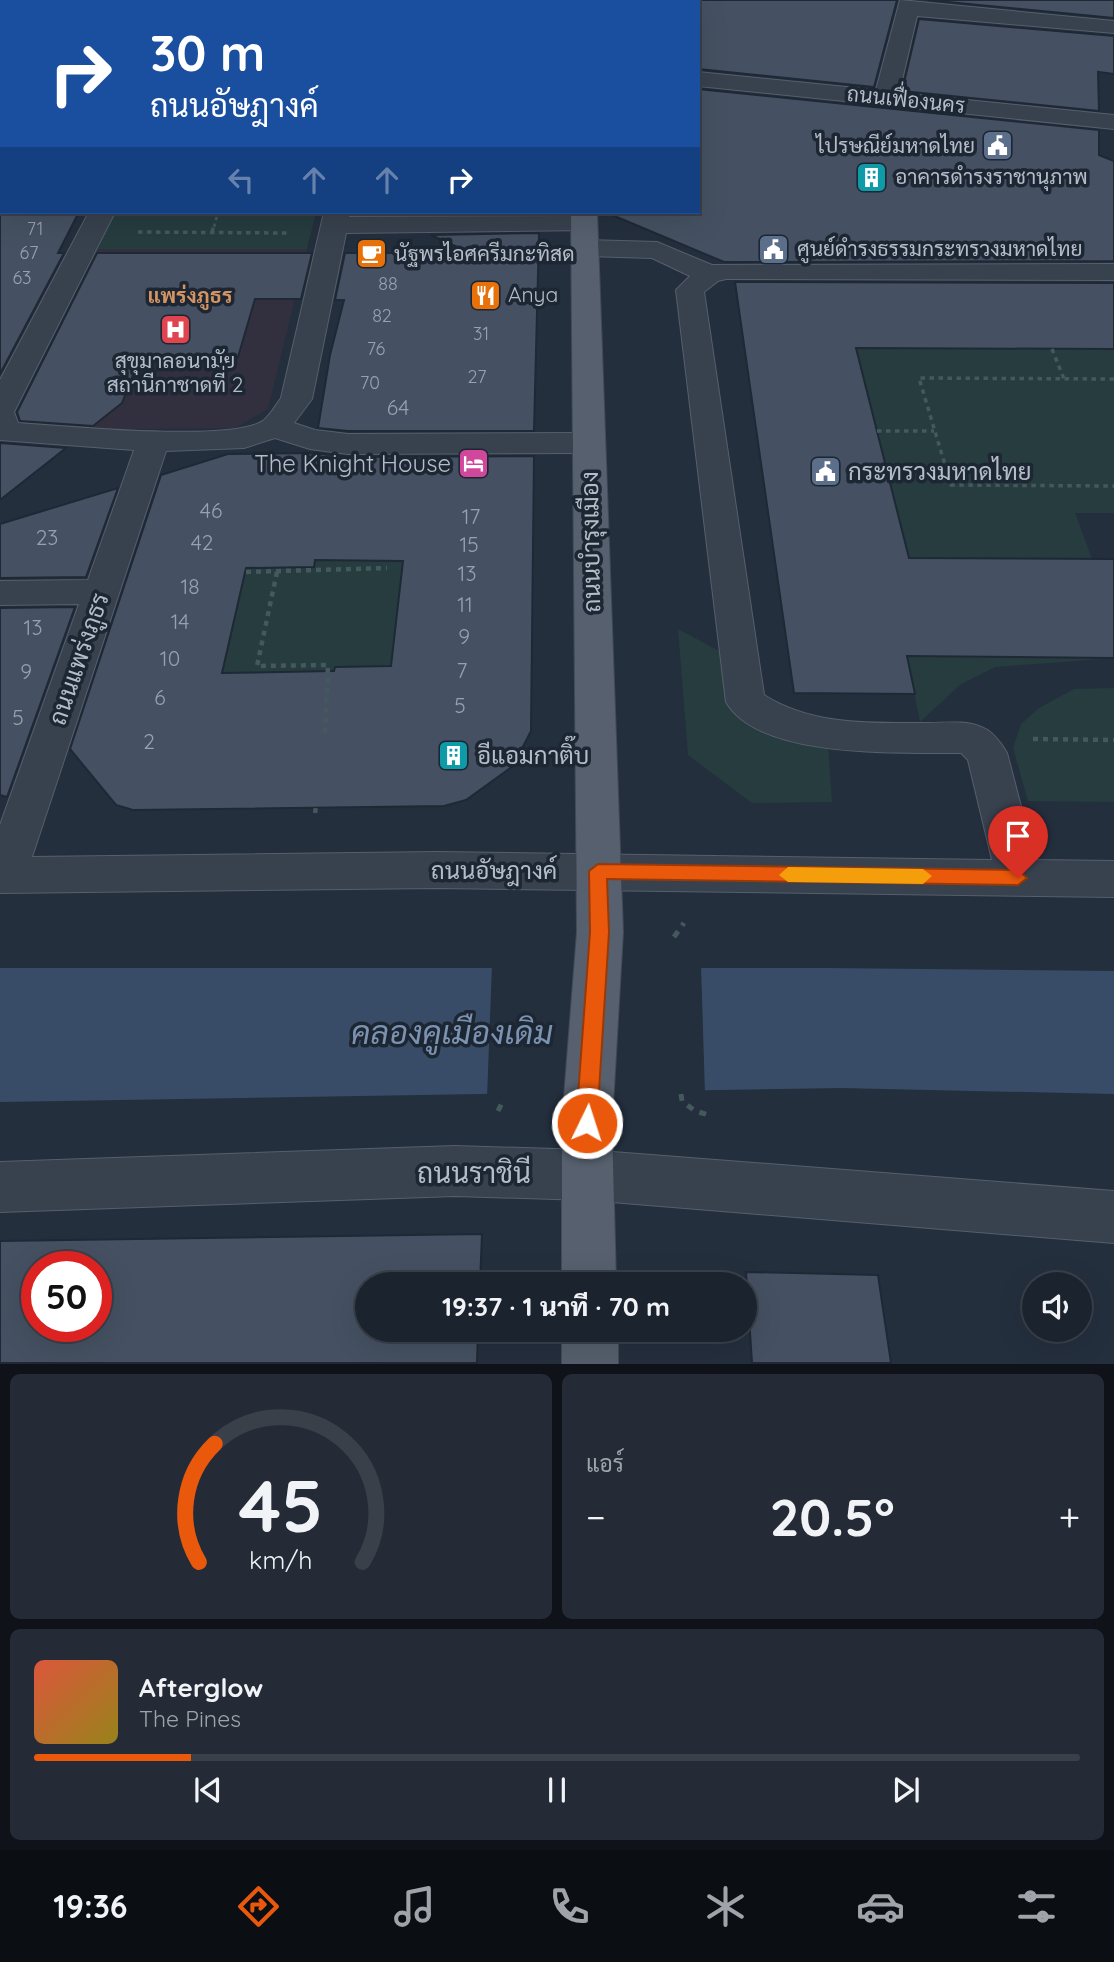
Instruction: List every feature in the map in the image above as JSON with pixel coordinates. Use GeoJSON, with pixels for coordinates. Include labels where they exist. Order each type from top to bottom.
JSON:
{"type":"FeatureCollection","features":[{"type":"Feature","properties":{"kind":"main road","name":"ถนนบำรุงเมือง"},"geometry":{"type":"LineString","coordinates":[[585,228],[600,932],[587,1123],[589,1272]]}},
{"type":"Feature","properties":{"kind":"main road"},"geometry":{"type":"LineString","coordinates":[[590,1342],[590,1363]]}},
{"type":"Feature","properties":{"kind":"street"},"geometry":{"type":"LineString","coordinates":[[886,98],[909,4],[1114,27]]}},
{"type":"Feature","properties":{"kind":"street","name":"ถนนเฟื่องนคร"},"geometry":{"type":"LineString","coordinates":[[700,79],[1114,122]]}},
{"type":"Feature","properties":{"kind":"street"},"geometry":{"type":"LineString","coordinates":[[0,410],[101,214]]}},
{"type":"Feature","properties":{"kind":"street"},"geometry":{"type":"LineString","coordinates":[[0,415],[5,432],[153,442],[244,438],[275,427],[296,399],[336,219],[585,228],[657,250],[709,274]]}},
{"type":"Feature","properties":{"kind":"street"},"geometry":{"type":"LineString","coordinates":[[1018,878],[987,753],[970,738],[821,734],[786,727],[763,717],[746,702],[690,290],[709,274],[726,271],[1114,272]]}},
{"type":"Feature","properties":{"kind":"street"},"geometry":{"type":"LineString","coordinates":[[275,427],[310,439],[348,444],[589,443]]}},
{"type":"Feature","properties":{"kind":"street","name":"ถนนแพร่งภูธร"},"geometry":{"type":"LineString","coordinates":[[2,875],[153,442]]}},
{"type":"Feature","properties":{"kind":"street"},"geometry":{"type":"LineString","coordinates":[[0,593],[101,592]]}},
{"type":"Feature","properties":{"kind":"street","name":"ถนนอัษฎางค์"},"geometry":{"type":"LineString","coordinates":[[2,875],[438,870],[1114,879]]}},
{"type":"Feature","properties":{"kind":"street","name":"ถนนราชินี"},"geometry":{"type":"LineString","coordinates":[[0,1187],[454,1171],[587,1175],[1114,1217]]}},
{"type":"Feature","properties":{"kind":"path"},"geometry":{"type":"LineString","coordinates":[[212,232],[217,214]]}},
{"type":"Feature","properties":{"kind":"path"},"geometry":{"type":"LineString","coordinates":[[132,232],[290,233]]}},
{"type":"Feature","properties":{"kind":"path"},"geometry":{"type":"LineString","coordinates":[[1052,349],[1064,379]]}},
{"type":"Feature","properties":{"kind":"path"},"geometry":{"type":"LineString","coordinates":[[1114,379],[919,378],[951,485],[1114,486]]}},
{"type":"Feature","properties":{"kind":"path"},"geometry":{"type":"LineString","coordinates":[[877,431],[934,430]]}},
{"type":"Feature","properties":{"kind":"path"},"geometry":{"type":"LineString","coordinates":[[246,572],[387,568]]}},
{"type":"Feature","properties":{"kind":"path"},"geometry":{"type":"LineString","coordinates":[[276,572],[257,666],[328,665],[325,735]]}},
{"type":"Feature","properties":{"kind":"path"},"geometry":{"type":"LineString","coordinates":[[970,738],[1114,740]]}},
{"type":"Feature","properties":{"kind":"path"},"geometry":{"type":"LineString","coordinates":[[674,937],[680,926],[691,919]]}},
{"type":"Feature","properties":{"kind":"path"},"geometry":{"type":"LineString","coordinates":[[681,1094],[682,1101],[695,1111],[709,1115]]}},
{"type":"Feature","properties":{"kind":"path"},"geometry":{"type":"LineString","coordinates":[[498,1111],[502,1103]]}},
{"type":"Feature","properties":{"kind":"shaded area","name":"สุขุมาลอนามัย สถานีกาชาดที่ 2"},"geometry":{"type":"Polygon","coordinates":[[[98,249],[307,249],[268,409],[235,428],[46,430],[24,415],[98,249]]]}},
{"type":"Feature","properties":{"kind":"green space"},"geometry":{"type":"Polygon","coordinates":[[[114,214],[316,214],[307,249],[98,249],[114,214]]]}},
{"type":"Feature","properties":{"kind":"green space"},"geometry":{"type":"Polygon","coordinates":[[[856,348],[1114,349],[1114,513],[1075,513],[1092,559],[909,558],[856,348]]]}},
{"type":"Feature","properties":{"kind":"green space"},"geometry":{"type":"Polygon","coordinates":[[[250,510],[423,512],[395,731],[193,736],[250,510]]]}},
{"type":"Feature","properties":{"kind":"green space"},"geometry":{"type":"Polygon","coordinates":[[[678,629],[723,653],[729,695],[828,746],[832,802],[752,803],[688,755],[678,629]]]}},
{"type":"Feature","properties":{"kind":"green space"},"geometry":{"type":"Polygon","coordinates":[[[907,656],[1114,658],[995,667],[961,684],[920,722],[907,656]]]}},
{"type":"Feature","properties":{"kind":"green space"},"geometry":{"type":"Polygon","coordinates":[[[1114,688],[1114,802],[1028,801],[1013,748],[1021,724],[1039,708],[1074,689],[1114,688]]]}},
{"type":"Feature","properties":{"kind":"water","name":"คลองคูเมืองเดิม"},"geometry":{"type":"Polygon","coordinates":[[[0,968],[826,968],[1114,971],[1114,1094],[841,1088],[0,1102],[0,968]]]}},
{"type":"Feature","properties":{"kind":"pier"},"geometry":{"type":"Polygon","coordinates":[[[492,964],[701,964],[705,1094],[487,1098],[492,964]]]}},
{"type":"Feature","properties":{"kind":"building"},"geometry":{"type":"Polygon","coordinates":[[[700,0],[897,0],[874,87],[700,69],[700,0]]]}},
{"type":"Feature","properties":{"kind":"building"},"geometry":{"type":"Polygon","coordinates":[[[927,0],[1114,0],[1114,18],[927,0]]]}},
{"type":"Feature","properties":{"kind":"building"},"geometry":{"type":"Polygon","coordinates":[[[919,19],[1114,36],[1114,74],[1098,72],[1099,111],[902,91],[919,19]]]}},
{"type":"Feature","properties":{"kind":"building","name":"อาคารดำรงราชานุภาพ"},"geometry":{"type":"Polygon","coordinates":[[[700,89],[1099,130],[1099,155],[1114,161],[1114,261],[724,262],[610,214],[700,214],[700,89]]]}},
{"type":"Feature","properties":{"kind":"building"},"geometry":{"type":"Polygon","coordinates":[[[0,214],[78,214],[58,253],[64,253],[0,374],[0,214]]]}},
{"type":"Feature","properties":{"kind":"building"},"geometry":{"type":"Polygon","coordinates":[[[539,233],[534,431],[348,431],[318,428],[330,355],[344,300],[335,300],[345,253],[470,253],[431,235],[539,233]]]}},
{"type":"Feature","properties":{"kind":"building","name":"สุขุมาลอนามัย สถานีกาชาดที่ 2"},"geometry":{"type":"Polygon","coordinates":[[[97,253],[312,253],[301,299],[255,299],[238,357],[140,357],[122,403],[93,426],[20,421],[17,412],[97,253]]]}},
{"type":"Feature","properties":{"kind":"building","name":"กระทรวงมหาดไทย"},"geometry":{"type":"Polygon","coordinates":[[[735,282],[1114,283],[1114,349],[856,348],[909,558],[1114,559],[1114,658],[907,656],[915,694],[794,693],[735,282]]]}},
{"type":"Feature","properties":{"kind":"building"},"geometry":{"type":"Polygon","coordinates":[[[0,443],[66,448],[0,500],[0,443]]]}},
{"type":"Feature","properties":{"kind":"building"},"geometry":{"type":"Polygon","coordinates":[[[313,453],[348,457],[534,456],[531,731],[513,766],[466,800],[444,806],[133,810],[116,805],[70,749],[161,475],[228,454],[313,453]],[[315,560],[314,567],[246,568],[222,673],[334,671],[335,667],[391,666],[403,561],[315,560]]]}},
{"type":"Feature","properties":{"kind":"building"},"geometry":{"type":"Polygon","coordinates":[[[118,488],[86,577],[0,578],[0,524],[118,488]]]}},
{"type":"Feature","properties":{"kind":"building"},"geometry":{"type":"Polygon","coordinates":[[[75,607],[7,797],[0,795],[0,608],[75,607]]]}},
{"type":"Feature","properties":{"kind":"building"},"geometry":{"type":"Polygon","coordinates":[[[482,1234],[480,1272],[355,1272],[355,1342],[478,1342],[477,1363],[0,1363],[0,1241],[482,1234]]]}},
{"type":"Feature","properties":{"kind":"building"},"geometry":{"type":"Polygon","coordinates":[[[757,1272],[878,1275],[891,1363],[752,1363],[751,1342],[757,1342],[757,1272]]]}},
{"type":"Feature","properties":{"kind":"slow traffic"},"geometry":{"type":"LineString","coordinates":[[788,875],[923,876]]}},
{"type":"Feature","properties":{"kind":"place","name":"ไปรษณีย์มหาดไทย"},"geometry":{"type":"Point","coordinates":[998,146]}},
{"type":"Feature","properties":{"kind":"place","name":"อาคารดำรงราชานุภาพ"},"geometry":{"type":"Point","coordinates":[872,177]}},
{"type":"Feature","properties":{"kind":"place","name":"ศูนย์ดำรงธรรมกระทรวงมหาดไทย"},"geometry":{"type":"Point","coordinates":[774,249]}},
{"type":"Feature","properties":{"kind":"place","name":"นัฐพรไอศครีมกะทิสด"},"geometry":{"type":"Point","coordinates":[371,254]}},
{"type":"Feature","properties":{"kind":"place","name":"Anya"},"geometry":{"type":"Point","coordinates":[485,295]}},
{"type":"Feature","properties":{"kind":"place","name":"สุขุมาลอนามัย สถานีกาชาดที่ 2"},"geometry":{"type":"Point","coordinates":[175,329]}},
{"type":"Feature","properties":{"kind":"place","name":"The Knight House"},"geometry":{"type":"Point","coordinates":[474,464]}},
{"type":"Feature","properties":{"kind":"place","name":"กระทรวงมหาดไทย"},"geometry":{"type":"Point","coordinates":[825,472]}},
{"type":"Feature","properties":{"kind":"place","name":"อีแอมกาติ๊บ"},"geometry":{"type":"Point","coordinates":[454,756]}},
{"type":"Feature","properties":{"kind":"district","name":"แพร่งภูธร"},"geometry":{"type":"Point","coordinates":[190,296]}},
{"type":"Feature","properties":{"kind":"route"},"geometry":{"type":"LineString","coordinates":[[587,1123],[600,932],[598,871],[1018,878]]}}]}
